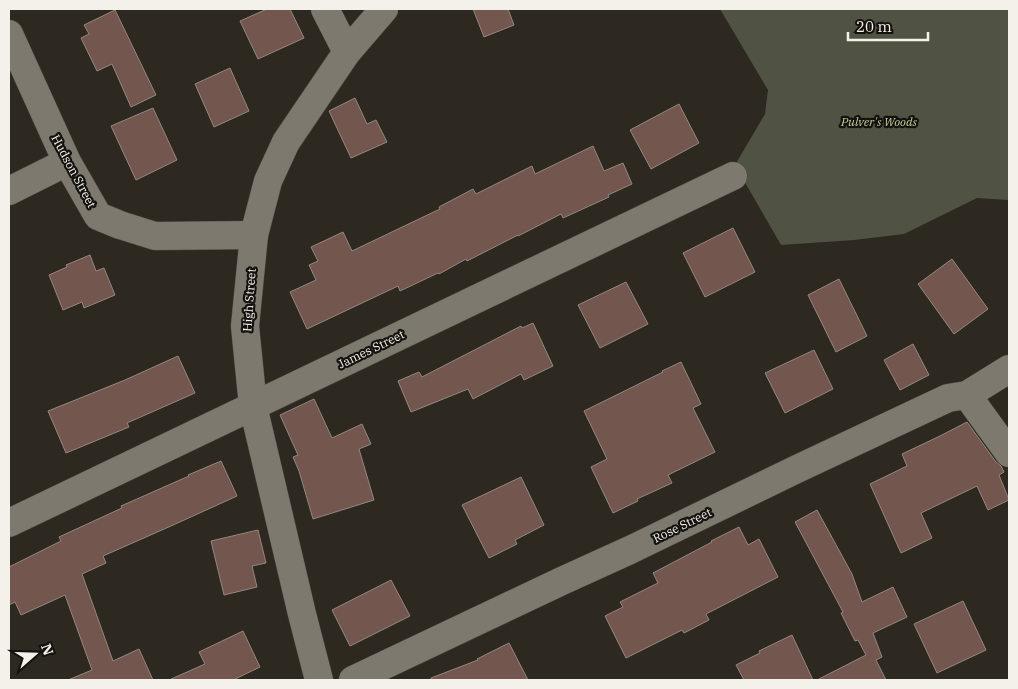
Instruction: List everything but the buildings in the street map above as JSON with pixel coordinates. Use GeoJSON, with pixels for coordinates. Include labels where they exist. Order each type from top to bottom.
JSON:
{"type":"FeatureCollection","features":[{"type":"Feature","properties":{"kind":"street"},"geometry":{"type":"LineString","coordinates":[[326,9],[347,52]]}},
{"type":"Feature","properties":{"kind":"street","name":"High Street"},"geometry":{"type":"LineString","coordinates":[[318,680],[253,406],[245,326],[254,235],[268,181],[286,142],[347,52],[384,9]]}},
{"type":"Feature","properties":{"kind":"street","name":"Hudson Street"},"geometry":{"type":"LineString","coordinates":[[9,34],[67,162],[98,216],[154,236],[254,235]]}},
{"type":"Feature","properties":{"kind":"street"},"geometry":{"type":"LineString","coordinates":[[9,190],[67,162]]}},
{"type":"Feature","properties":{"kind":"street","name":"James Street"},"geometry":{"type":"LineString","coordinates":[[9,523],[733,176]]}},
{"type":"Feature","properties":{"kind":"street","name":"Rose Street"},"geometry":{"type":"LineString","coordinates":[[353,680],[948,398],[967,395],[1009,369]]}},
{"type":"Feature","properties":{"kind":"street"},"geometry":{"type":"LineString","coordinates":[[967,395],[1009,453]]}},
{"type":"Feature","properties":{"kind":"green space","name":"Pulver's Woods"},"geometry":{"type":"Polygon","coordinates":[[[720,9],[1009,9],[1009,200],[977,198],[904,234],[854,240],[781,245],[735,165],[765,114],[768,90],[720,9]]]}}]}
